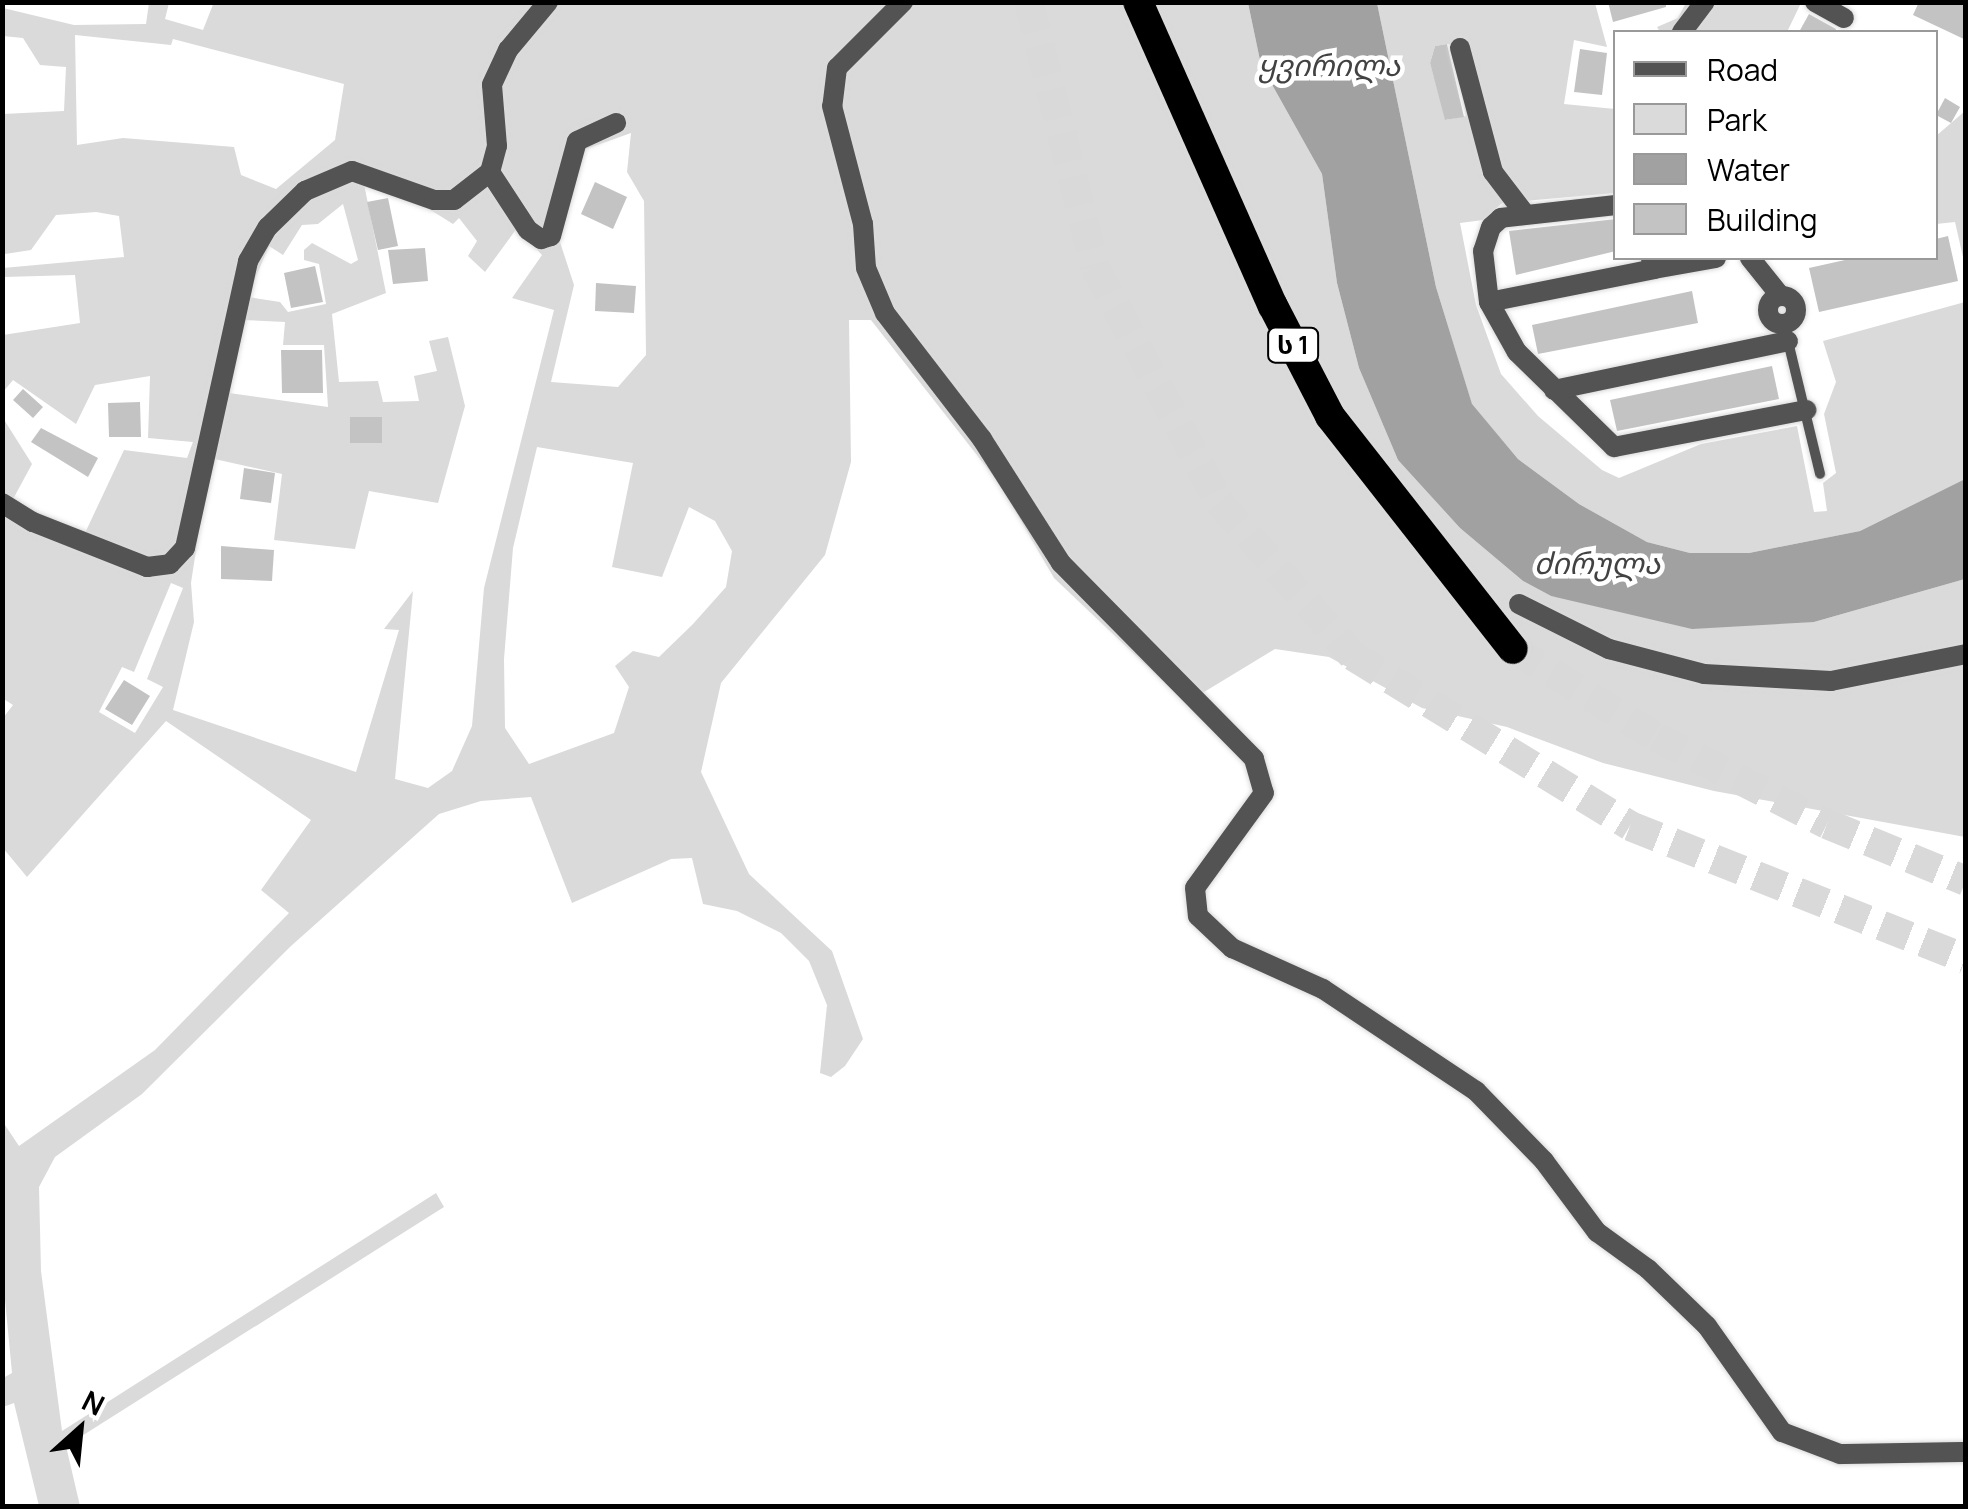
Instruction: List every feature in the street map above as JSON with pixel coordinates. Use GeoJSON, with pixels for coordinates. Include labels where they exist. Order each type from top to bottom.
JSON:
{"type":"FeatureCollection","features":[{"type":"Feature","properties":{"kind":"highway","name":"ს 1"},"geometry":{"type":"LineString","coordinates":[[1138,2],[1273,306],[1330,416],[1514,649]]}},
{"type":"Feature","properties":{"kind":"street"},"geometry":{"type":"LineString","coordinates":[[2,503],[33,522],[147,567],[170,564],[185,548],[248,261],[268,227],[305,191],[352,171],[434,200],[454,200],[490,172],[496,146],[492,85],[508,50],[548,2]]}},
{"type":"Feature","properties":{"kind":"street"},"geometry":{"type":"LineString","coordinates":[[903,2],[837,68],[832,106],[863,224],[866,268],[885,313],[982,439],[1061,563],[1254,759],[1264,793],[1195,888],[1198,916],[1232,948],[1324,989],[1476,1091],[1544,1161],[1597,1232],[1636,1258],[1707,1326],[1782,1432],[1840,1454],[1966,1452]]}},
{"type":"Feature","properties":{"kind":"street"},"geometry":{"type":"LineString","coordinates":[[1684,30],[1705,2]]}},
{"type":"Feature","properties":{"kind":"street"},"geometry":{"type":"LineString","coordinates":[[1815,2],[1844,18]]}},
{"type":"Feature","properties":{"kind":"street"},"geometry":{"type":"LineString","coordinates":[[1460,48],[1493,172],[1525,214]]}},
{"type":"Feature","properties":{"kind":"street"},"geometry":{"type":"LineString","coordinates":[[490,172],[528,230],[540,239],[551,236],[577,141],[616,123]]}},
{"type":"Feature","properties":{"kind":"street"},"geometry":{"type":"LineString","coordinates":[[1613,205],[1501,218],[1491,227],[1483,252],[1490,302],[1517,352],[1614,447],[1806,410]]}},
{"type":"Feature","properties":{"kind":"street"},"geometry":{"type":"LineString","coordinates":[[1490,302],[1652,263],[1690,260]]}},
{"type":"Feature","properties":{"kind":"street"},"geometry":{"type":"LineString","coordinates":[[1554,390],[1787,335],[1794,309],[1752,260]]}},
{"type":"Feature","properties":{"kind":"street"},"geometry":{"type":"LineString","coordinates":[[1520,604],[1608,649],[1704,674],[1831,681],[1966,654]]}},
{"type":"Feature","properties":{"kind":"lane"},"geometry":{"type":"LineString","coordinates":[[1787,335],[1820,474]]}},
{"type":"Feature","properties":{"kind":"green space"},"geometry":{"type":"Polygon","coordinates":[[[214,2],[1248,3],[1261,65],[1322,174],[1337,283],[1359,368],[1398,460],[1460,528],[1523,581],[1551,596],[1814,622],[1965,579],[1965,837],[1714,791],[1603,763],[1507,727],[1422,708],[1329,657],[1275,649],[1186,703],[1054,578],[999,483],[871,320],[849,320],[851,462],[825,555],[721,683],[701,772],[749,874],[832,951],[863,1039],[845,1066],[831,1077],[820,1073],[827,1005],[809,961],[781,933],[737,911],[703,904],[692,858],[671,859],[572,903],[531,797],[481,801],[439,814],[291,946],[142,1094],[55,1157],[39,1187],[41,1271],[62,1431],[436,1193],[444,1207],[66,1446],[80,1506],[39,1506],[14,1403],[3,1407],[3,1378],[12,1373],[2,1268],[3,1122],[19,1146],[155,1050],[289,913],[261,890],[311,820],[166,721],[27,877],[3,848],[3,718],[13,705],[2,698],[3,418],[32,464],[12,501],[85,533],[124,450],[187,458],[193,442],[148,438],[150,376],[95,385],[76,424],[13,380],[3,392],[3,335],[80,323],[75,275],[3,277],[3,268],[124,257],[119,216],[96,212],[56,215],[31,250],[5,254],[3,264],[3,114],[64,111],[66,67],[40,65],[23,38],[3,36],[3,8],[74,25],[146,24],[149,3],[169,3],[165,19],[203,30],[214,2]],[[75,35],[77,145],[123,138],[234,147],[241,175],[276,189],[335,140],[344,84],[173,39],[171,45],[75,35]],[[631,133],[583,150],[560,242],[574,285],[551,382],[618,387],[646,355],[644,201],[627,172],[631,133]],[[364,184],[386,293],[332,314],[339,382],[378,381],[383,402],[419,401],[414,376],[437,371],[429,341],[448,337],[465,406],[438,503],[369,491],[355,549],[274,540],[282,474],[210,458],[191,583],[194,622],[173,710],[356,772],[399,630],[384,629],[413,591],[395,779],[428,788],[452,771],[472,726],[484,588],[554,310],[512,298],[542,255],[517,228],[485,272],[468,256],[477,241],[459,218],[453,224],[421,204],[364,184]],[[343,204],[318,224],[302,225],[283,255],[269,246],[247,297],[280,302],[288,312],[326,304],[319,264],[304,260],[304,250],[312,243],[351,264],[358,260],[343,204]],[[243,320],[229,393],[328,407],[324,345],[283,345],[285,322],[243,320]],[[537,447],[513,548],[504,659],[505,728],[529,764],[614,733],[629,687],[615,666],[633,651],[659,657],[693,624],[726,587],[732,551],[715,521],[689,507],[662,577],[612,567],[633,463],[537,447]],[[171,583],[134,672],[122,667],[99,712],[135,733],[163,687],[147,679],[183,588],[171,583]]]}},
{"type":"Feature","properties":{"kind":"green space"},"geometry":{"type":"Polygon","coordinates":[[[1377,3],[1595,3],[1607,47],[1574,40],[1564,104],[1613,109],[1613,193],[1502,203],[1483,220],[1460,223],[1476,305],[1501,374],[1538,416],[1602,470],[1619,478],[1701,444],[1797,426],[1814,512],[1827,511],[1823,483],[1836,473],[1824,414],[1836,382],[1823,341],[1965,302],[1965,479],[1860,531],[1749,553],[1690,553],[1647,542],[1579,504],[1518,459],[1472,405],[1436,287],[1377,3]],[[1453,45],[1435,46],[1430,63],[1446,120],[1466,116],[1453,45]]]}},
{"type":"Feature","properties":{"kind":"green space"},"geometry":{"type":"Polygon","coordinates":[[[1686,3],[1801,3],[1788,30],[1657,27],[1678,18],[1686,3]]]}},
{"type":"Feature","properties":{"kind":"green space"},"geometry":{"type":"Polygon","coordinates":[[[1801,3],[1830,3],[1847,27],[1801,3]]]}},
{"type":"Feature","properties":{"kind":"green space"},"geometry":{"type":"Polygon","coordinates":[[[1965,111],[1965,266],[1955,222],[1938,224],[1938,134],[1965,111]]]}},
{"type":"Feature","properties":{"kind":"water","name":"ყვირილა"},"geometry":{"type":"Polygon","coordinates":[[[1248,3],[1377,3],[1436,287],[1472,404],[1518,459],[1579,504],[1647,542],[1690,553],[1749,553],[1860,531],[1965,479],[1965,579],[1814,622],[1692,629],[1551,596],[1523,581],[1460,528],[1398,460],[1359,368],[1337,283],[1322,174],[1261,65],[1248,3]]]}},
{"type":"Feature","properties":{"kind":"building"},"geometry":{"type":"Polygon","coordinates":[[[1608,2],[1666,2],[1666,7],[1613,22],[1608,2]]]}},
{"type":"Feature","properties":{"kind":"building"},"geometry":{"type":"Polygon","coordinates":[[[1919,2],[1966,2],[1966,40],[1913,15],[1919,2]]]}},
{"type":"Feature","properties":{"kind":"building"},"geometry":{"type":"Polygon","coordinates":[[[1809,14],[1836,29],[1836,30],[1800,30],[1809,14]]]}},
{"type":"Feature","properties":{"kind":"building"},"geometry":{"type":"Polygon","coordinates":[[[1447,44],[1464,117],[1445,120],[1430,63],[1435,46],[1447,44]]]}},
{"type":"Feature","properties":{"kind":"building"},"geometry":{"type":"Polygon","coordinates":[[[1580,49],[1607,53],[1602,95],[1574,92],[1580,49]]]}},
{"type":"Feature","properties":{"kind":"building"},"geometry":{"type":"Polygon","coordinates":[[[1945,98],[1960,107],[1951,123],[1938,116],[1945,98]]]}},
{"type":"Feature","properties":{"kind":"building"},"geometry":{"type":"Polygon","coordinates":[[[595,182],[627,197],[613,229],[581,214],[595,182]]]}},
{"type":"Feature","properties":{"kind":"building"},"geometry":{"type":"Polygon","coordinates":[[[388,198],[398,246],[378,250],[367,202],[388,198]]]}},
{"type":"Feature","properties":{"kind":"building"},"geometry":{"type":"Polygon","coordinates":[[[1613,219],[1613,252],[1516,275],[1509,231],[1613,219]]]}},
{"type":"Feature","properties":{"kind":"building"},"geometry":{"type":"Polygon","coordinates":[[[1948,236],[1958,281],[1819,312],[1809,268],[1845,260],[1938,260],[1938,238],[1948,236]]]}},
{"type":"Feature","properties":{"kind":"building"},"geometry":{"type":"Polygon","coordinates":[[[425,248],[428,281],[393,284],[388,250],[425,248]]]}},
{"type":"Feature","properties":{"kind":"building"},"geometry":{"type":"Polygon","coordinates":[[[315,266],[323,302],[291,308],[284,273],[315,266]]]}},
{"type":"Feature","properties":{"kind":"building"},"geometry":{"type":"Polygon","coordinates":[[[596,283],[636,286],[634,313],[595,311],[596,283]]]}},
{"type":"Feature","properties":{"kind":"building"},"geometry":{"type":"Polygon","coordinates":[[[1692,291],[1698,323],[1538,354],[1532,325],[1692,291]]]}},
{"type":"Feature","properties":{"kind":"building"},"geometry":{"type":"Polygon","coordinates":[[[281,350],[322,350],[323,393],[282,393],[281,350]]]}},
{"type":"Feature","properties":{"kind":"building"},"geometry":{"type":"Polygon","coordinates":[[[1772,366],[1779,399],[1617,431],[1610,400],[1772,366]]]}},
{"type":"Feature","properties":{"kind":"building"},"geometry":{"type":"Polygon","coordinates":[[[23,389],[43,407],[33,418],[13,400],[23,389]]]}},
{"type":"Feature","properties":{"kind":"building"},"geometry":{"type":"Polygon","coordinates":[[[140,402],[141,437],[109,437],[108,403],[140,402]]]}},
{"type":"Feature","properties":{"kind":"building"},"geometry":{"type":"Polygon","coordinates":[[[350,417],[382,417],[382,443],[350,443],[350,417]]]}},
{"type":"Feature","properties":{"kind":"building"},"geometry":{"type":"Polygon","coordinates":[[[41,428],[98,458],[88,477],[31,442],[41,428]]]}},
{"type":"Feature","properties":{"kind":"building"},"geometry":{"type":"Polygon","coordinates":[[[244,468],[275,473],[271,503],[240,499],[244,468]]]}},
{"type":"Feature","properties":{"kind":"building"},"geometry":{"type":"Polygon","coordinates":[[[221,546],[274,550],[272,581],[221,579],[221,546]]]}},
{"type":"Feature","properties":{"kind":"building"},"geometry":{"type":"Polygon","coordinates":[[[124,680],[150,696],[132,725],[105,709],[124,680]]]}},
{"type":"Feature","properties":{"kind":"tunnel"},"geometry":{"type":"LineString","coordinates":[[1029,2],[1095,267],[1219,502],[1353,656],[1630,826],[1966,959]]}},
{"type":"Feature","properties":{"kind":"tunnel"},"geometry":{"type":"LineString","coordinates":[[1513,649],[1656,737],[1827,824],[1966,881]]}},
{"type":"Feature","properties":{"kind":"water label","name":"ძირულა"},"geometry":{"type":"Point","coordinates":[1597,563]}}]}
